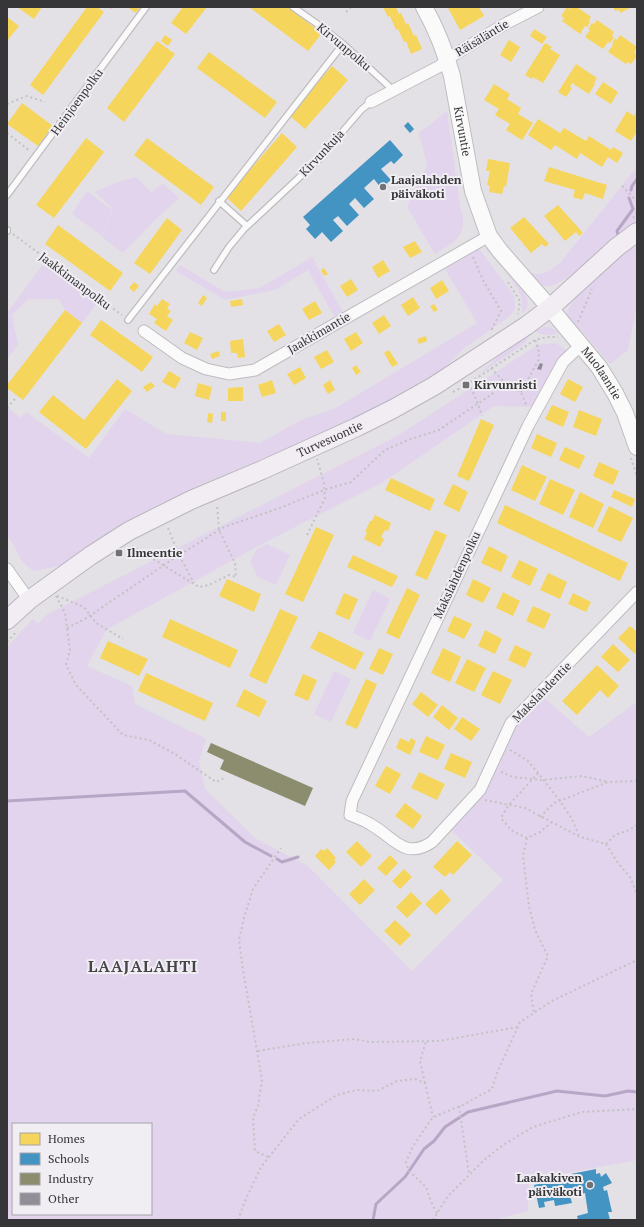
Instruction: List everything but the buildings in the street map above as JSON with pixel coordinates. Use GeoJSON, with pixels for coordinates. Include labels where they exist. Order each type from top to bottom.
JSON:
{"type":"FeatureCollection","features":[{"type":"Feature","properties":{"kind":"main road","name":"Turvesuontie"},"geometry":{"type":"LineString","coordinates":[[7,620],[29,600],[117,538],[158,515],[324,442],[393,409],[434,386],[526,326],[550,308],[617,247],[637,232]]}},
{"type":"Feature","properties":{"kind":"street","name":"Kirvuntie"},"geometry":{"type":"LineString","coordinates":[[424,7],[443,46],[452,76],[473,191],[489,236],[500,251],[550,308]]}},
{"type":"Feature","properties":{"kind":"street","name":"Räisäläntie"},"geometry":{"type":"LineString","coordinates":[[447,59],[505,24],[538,7]]}},
{"type":"Feature","properties":{"kind":"street","name":"Kirvunkuja"},"geometry":{"type":"LineString","coordinates":[[371,102],[440,66],[447,59]]}},
{"type":"Feature","properties":{"kind":"street","name":"Jaakkimantie"},"geometry":{"type":"LineString","coordinates":[[144,331],[182,358],[206,369],[229,374],[255,370],[489,236]]}},
{"type":"Feature","properties":{"kind":"street","name":"Muolaantie"},"geometry":{"type":"LineString","coordinates":[[550,308],[599,367],[625,413],[637,447]]}},
{"type":"Feature","properties":{"kind":"street","name":"Makslahdenpolku"},"geometry":{"type":"LineString","coordinates":[[350,815],[352,801],[528,426],[563,362],[581,345]]}},
{"type":"Feature","properties":{"kind":"street"},"geometry":{"type":"LineString","coordinates":[[7,569],[29,600]]}},
{"type":"Feature","properties":{"kind":"street","name":"Makslahdentie"},"geometry":{"type":"LineString","coordinates":[[350,815],[371,824],[402,846],[412,849],[423,848],[432,842],[480,790],[511,723],[637,592]]}},
{"type":"Feature","properties":{"kind":"lane","name":"Heinjoenpolku"},"geometry":{"type":"LineString","coordinates":[[7,196],[146,7]]}},
{"type":"Feature","properties":{"kind":"lane","name":"Kirvunpolku"},"geometry":{"type":"LineString","coordinates":[[293,7],[323,28],[392,90]]}},
{"type":"Feature","properties":{"kind":"lane"},"geometry":{"type":"LineString","coordinates":[[128,320],[342,44]]}},
{"type":"Feature","properties":{"kind":"lane","name":"Kirvunkuja"},"geometry":{"type":"LineString","coordinates":[[214,270],[229,247],[247,226],[320,158],[361,110],[371,102]]}},
{"type":"Feature","properties":{"kind":"lane"},"geometry":{"type":"LineString","coordinates":[[219,201],[247,226]]}},
{"type":"Feature","properties":{"kind":"path"},"geometry":{"type":"LineString","coordinates":[[346,12],[351,7]]}},
{"type":"Feature","properties":{"kind":"path"},"geometry":{"type":"LineString","coordinates":[[7,104],[26,96],[45,102]]}},
{"type":"Feature","properties":{"kind":"path"},"geometry":{"type":"LineString","coordinates":[[7,133],[37,156]]}},
{"type":"Feature","properties":{"kind":"path"},"geometry":{"type":"LineString","coordinates":[[622,186],[637,201]]}},
{"type":"Feature","properties":{"kind":"path","name":"Jaakkimanpolku"},"geometry":{"type":"LineString","coordinates":[[7,230],[128,320]]}},
{"type":"Feature","properties":{"kind":"path"},"geometry":{"type":"LineString","coordinates":[[469,247],[483,280],[501,311],[490,332]]}},
{"type":"Feature","properties":{"kind":"path"},"geometry":{"type":"LineString","coordinates":[[579,322],[592,290],[597,285]]}},
{"type":"Feature","properties":{"kind":"path"},"geometry":{"type":"LineString","coordinates":[[492,368],[503,381],[521,392],[539,359],[539,352],[535,340]]}},
{"type":"Feature","properties":{"kind":"path"},"geometry":{"type":"LineString","coordinates":[[67,628],[85,619],[179,555],[224,527],[280,508],[324,490],[351,482],[386,450],[408,440],[439,430],[492,394],[503,381]]}},
{"type":"Feature","properties":{"kind":"path"},"geometry":{"type":"LineString","coordinates":[[469,383],[482,416]]}},
{"type":"Feature","properties":{"kind":"path"},"geometry":{"type":"LineString","coordinates":[[7,408],[15,399]]}},
{"type":"Feature","properties":{"kind":"path"},"geometry":{"type":"LineString","coordinates":[[307,535],[326,498],[317,459]]}},
{"type":"Feature","properties":{"kind":"path"},"geometry":{"type":"LineString","coordinates":[[132,546],[200,587],[209,585],[229,575],[236,577],[235,563],[219,530],[217,502]]}},
{"type":"Feature","properties":{"kind":"path"},"geometry":{"type":"LineString","coordinates":[[167,525],[179,555],[195,584]]}},
{"type":"Feature","properties":{"kind":"path"},"geometry":{"type":"LineString","coordinates":[[123,639],[96,623],[84,607],[56,596],[65,613],[70,650],[66,665],[76,685],[123,735],[149,740],[175,754],[216,782],[226,777]]}},
{"type":"Feature","properties":{"kind":"path"},"geometry":{"type":"LineString","coordinates":[[501,744],[528,761],[560,801],[572,819],[580,837]]}},
{"type":"Feature","properties":{"kind":"path"},"geometry":{"type":"LineString","coordinates":[[490,768],[514,777],[543,780],[582,776],[608,782],[637,781]]}},
{"type":"Feature","properties":{"kind":"path"},"geometry":{"type":"LineString","coordinates":[[527,838],[511,830],[501,818],[508,806],[538,773]]}},
{"type":"Feature","properties":{"kind":"path"},"geometry":{"type":"LineString","coordinates":[[540,816],[554,803],[608,782]]}},
{"type":"Feature","properties":{"kind":"path"},"geometry":{"type":"LineString","coordinates":[[474,798],[508,806],[525,808],[580,837],[606,844],[618,863],[630,877],[637,894]]}},
{"type":"Feature","properties":{"kind":"path"},"geometry":{"type":"LineString","coordinates":[[534,1014],[530,994],[548,956],[535,930],[529,906],[522,856],[527,838],[540,832],[552,822]]}},
{"type":"Feature","properties":{"kind":"path"},"geometry":{"type":"LineString","coordinates":[[606,844],[615,835],[629,830],[637,825]]}},
{"type":"Feature","properties":{"kind":"path"},"geometry":{"type":"LineString","coordinates":[[268,1157],[255,1151],[253,1118],[258,1106],[262,1080],[245,985],[239,940],[253,889],[281,848]]}},
{"type":"Feature","properties":{"kind":"path"},"geometry":{"type":"LineString","coordinates":[[437,1212],[432,1204],[426,1188],[409,1171],[406,1162],[413,1146],[433,1117],[459,1106],[492,1089],[497,1072],[520,1022],[552,1001],[637,960]]}},
{"type":"Feature","properties":{"kind":"path"},"geometry":{"type":"LineString","coordinates":[[258,1052],[306,1043],[354,1038],[370,1042],[439,1041],[518,1028]]}},
{"type":"Feature","properties":{"kind":"path"},"geometry":{"type":"LineString","coordinates":[[426,1041],[420,1061],[433,1117]]}},
{"type":"Feature","properties":{"kind":"path"},"geometry":{"type":"LineString","coordinates":[[238,1220],[261,1167],[299,1119],[337,1095],[357,1090],[376,1091],[398,1081],[415,1079],[425,1083]]}},
{"type":"Feature","properties":{"kind":"path"},"geometry":{"type":"LineString","coordinates":[[459,1106],[469,1174]]}},
{"type":"Feature","properties":{"kind":"path"},"geometry":{"type":"LineString","coordinates":[[433,1220],[448,1196],[469,1174],[503,1145],[532,1127],[582,1112],[637,1110]]}},
{"type":"Feature","properties":{"kind":"shaded area"},"geometry":{"type":"Polygon","coordinates":[[[447,111],[463,220],[460,233],[454,242],[435,254],[407,207],[427,165],[419,133],[447,111]]]}},
{"type":"Feature","properties":{"kind":"shaded area"},"geometry":{"type":"Polygon","coordinates":[[[637,167],[637,224],[564,280],[550,286],[540,284],[529,271],[538,274],[545,273],[560,263],[637,167]]]}},
{"type":"Feature","properties":{"kind":"shaded area"},"geometry":{"type":"Polygon","coordinates":[[[136,177],[151,192],[163,184],[179,198],[123,253],[102,237],[113,209],[95,192],[115,183],[136,177]]]}},
{"type":"Feature","properties":{"kind":"shaded area"},"geometry":{"type":"Polygon","coordinates":[[[87,191],[112,210],[102,236],[72,214],[87,191]]]}},
{"type":"Feature","properties":{"kind":"shaded area"},"geometry":{"type":"Polygon","coordinates":[[[637,243],[637,304],[628,350],[610,364],[582,331],[571,322],[567,314],[568,309],[576,298],[596,278],[616,259],[637,243]]]}},
{"type":"Feature","properties":{"kind":"shaded area"},"geometry":{"type":"Polygon","coordinates":[[[478,247],[514,296],[515,309],[510,316],[464,348],[443,369],[358,418],[195,487],[156,506],[120,525],[60,566],[33,571],[22,561],[7,534],[7,407],[21,418],[26,412],[89,458],[125,409],[167,434],[260,443],[301,420],[334,409],[477,323],[444,267],[478,247]]]}},
{"type":"Feature","properties":{"kind":"shaded area"},"geometry":{"type":"Polygon","coordinates":[[[487,247],[525,292],[528,302],[523,313],[520,294],[514,283],[485,248],[487,247]]]}},
{"type":"Feature","properties":{"kind":"shaded area"},"geometry":{"type":"Polygon","coordinates":[[[312,257],[344,314],[334,316],[308,270],[275,290],[225,300],[176,271],[180,265],[225,292],[260,288],[312,257]]]}},
{"type":"Feature","properties":{"kind":"shaded area"},"geometry":{"type":"Polygon","coordinates":[[[44,263],[97,303],[82,323],[65,310],[59,299],[28,299],[12,315],[18,345],[7,359],[7,313],[44,263]]]}},
{"type":"Feature","properties":{"kind":"shaded area"},"geometry":{"type":"Polygon","coordinates":[[[543,327],[550,327],[559,332],[547,335],[535,331],[543,327]]]}},
{"type":"Feature","properties":{"kind":"shaded area"},"geometry":{"type":"Polygon","coordinates":[[[527,335],[527,340],[525,343],[480,374],[498,356],[527,335]]]}},
{"type":"Feature","properties":{"kind":"shaded area"},"geometry":{"type":"Polygon","coordinates":[[[556,343],[570,353],[536,407],[494,406],[383,482],[260,545],[106,630],[87,666],[132,686],[135,704],[206,739],[199,761],[205,789],[255,838],[308,866],[412,971],[503,880],[451,830],[485,792],[514,728],[544,698],[589,737],[637,702],[637,1160],[529,1180],[528,1211],[494,1220],[7,1220],[7,647],[33,619],[38,624],[46,615],[397,436],[538,345],[556,343]]]}},
{"type":"Feature","properties":{"kind":"shaded area"},"geometry":{"type":"Polygon","coordinates":[[[267,544],[290,555],[276,585],[258,577],[250,562],[257,549],[267,544]]]}},
{"type":"Feature","properties":{"kind":"shaded area"},"geometry":{"type":"Polygon","coordinates":[[[373,590],[390,599],[370,641],[353,633],[373,590]]]}},
{"type":"Feature","properties":{"kind":"shaded area"},"geometry":{"type":"Polygon","coordinates":[[[334,671],[351,679],[331,722],[314,714],[334,671]]]}},
{"type":"Feature","properties":{"kind":"waterway"},"geometry":{"type":"LineString","coordinates":[[631,190],[637,179]]}},
{"type":"Feature","properties":{"kind":"waterway"},"geometry":{"type":"LineString","coordinates":[[618,235],[617,231],[633,209],[629,198]]}},
{"type":"Feature","properties":{"kind":"waterway"},"geometry":{"type":"LineString","coordinates":[[7,801],[185,791],[245,842],[271,856]]}},
{"type":"Feature","properties":{"kind":"waterway"},"geometry":{"type":"LineString","coordinates":[[277,859],[282,862],[298,857]]}},
{"type":"Feature","properties":{"kind":"waterway"},"geometry":{"type":"LineString","coordinates":[[373,1220],[376,1204],[405,1177],[424,1149],[434,1141],[445,1127],[468,1112],[557,1091],[605,1096],[628,1091],[637,1092]]}},
{"type":"Feature","properties":{"kind":"place","name":"Laajalahden päiväkoti"},"geometry":{"type":"Point","coordinates":[383,187]}},
{"type":"Feature","properties":{"kind":"place","name":"Kirvunristi"},"geometry":{"type":"Point","coordinates":[466,385]}},
{"type":"Feature","properties":{"kind":"place","name":"Ilmeentie"},"geometry":{"type":"Point","coordinates":[119,553]}},
{"type":"Feature","properties":{"kind":"place","name":"Laakakiven päiväkoti"},"geometry":{"type":"Point","coordinates":[590,1185]}},
{"type":"Feature","properties":{"kind":"district","name":"LAAJALAHTI"},"geometry":{"type":"Point","coordinates":[143,966]}}]}
